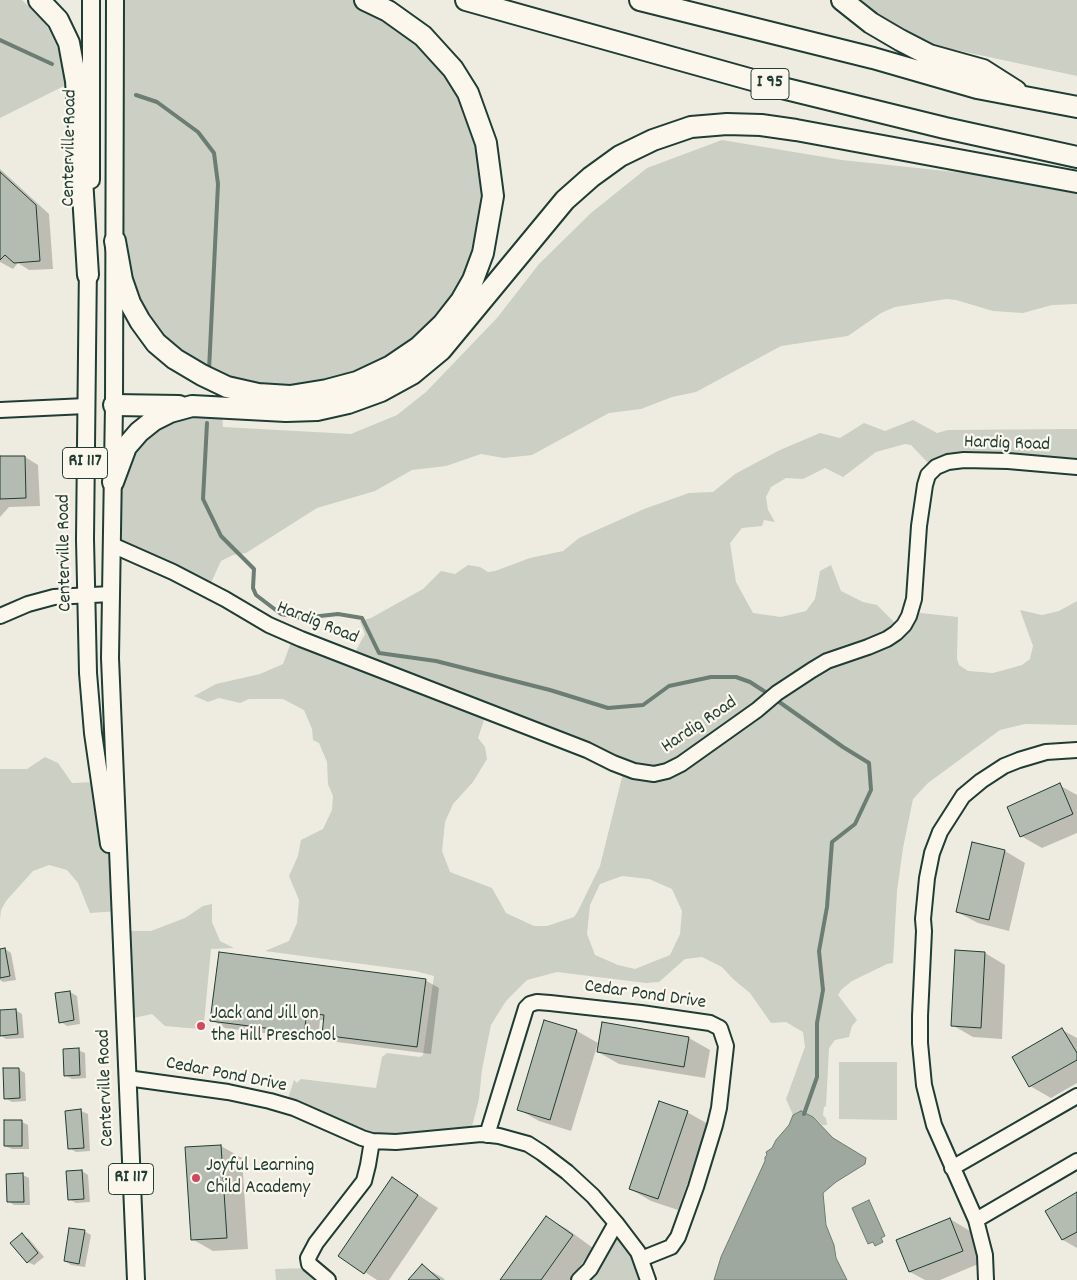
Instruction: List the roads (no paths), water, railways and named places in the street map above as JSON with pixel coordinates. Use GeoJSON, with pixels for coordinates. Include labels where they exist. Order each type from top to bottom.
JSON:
{"type":"FeatureCollection","features":[{"type":"Feature","properties":{"kind":"highway"},"geometry":{"type":"LineString","coordinates":[[39,0],[58,20],[69,43],[76,81],[88,275]]}},
{"type":"Feature","properties":{"kind":"highway"},"geometry":{"type":"LineString","coordinates":[[115,241],[122,280],[130,303],[156,343],[175,359],[202,376],[235,389],[258,394],[290,396],[327,390],[357,382],[391,366],[419,347],[443,324],[461,301],[473,280],[483,253],[493,196],[486,144],[468,94],[453,70],[423,36],[394,15],[365,0]]}},
{"type":"Feature","properties":{"kind":"highway","name":"I 95"},"geometry":{"type":"LineString","coordinates":[[466,0],[774,86],[945,128],[1077,157]]}},
{"type":"Feature","properties":{"kind":"highway"},"geometry":{"type":"LineString","coordinates":[[640,0],[872,58],[977,88],[1077,107]]}},
{"type":"Feature","properties":{"kind":"highway"},"geometry":{"type":"LineString","coordinates":[[842,0],[871,23],[900,40],[929,55],[984,70],[1028,99]]}},
{"type":"Feature","properties":{"kind":"highway"},"geometry":{"type":"LineString","coordinates":[[114,405],[192,406],[286,411],[317,410],[348,403],[381,391],[412,374],[441,350],[565,200],[591,177],[620,156],[653,140],[691,127],[727,124],[760,125],[796,130],[1077,182]]}},
{"type":"Feature","properties":{"kind":"highway"},"geometry":{"type":"LineString","coordinates":[[112,482],[126,447],[139,432],[154,420],[170,412],[192,406]]}},
{"type":"Feature","properties":{"kind":"main road","name":"Centerville Road"},"geometry":{"type":"LineString","coordinates":[[91,0],[91,173],[86,406],[88,673],[93,734],[120,924]]}},
{"type":"Feature","properties":{"kind":"main road","name":"Centerville Road"},"geometry":{"type":"LineString","coordinates":[[115,0],[114,405],[110,658],[136,1280]]}},
{"type":"Feature","properties":{"kind":"main road"},"geometry":{"type":"LineString","coordinates":[[86,406],[114,405]]}},
{"type":"Feature","properties":{"kind":"street"},"geometry":{"type":"LineString","coordinates":[[0,410],[86,406]]}},
{"type":"Feature","properties":{"kind":"street","name":"Hardig Road"},"geometry":{"type":"LineString","coordinates":[[112,544],[174,572],[269,625],[587,750],[634,771],[654,774],[673,769],[721,737],[801,676],[827,661],[878,643],[896,633],[904,625],[913,606],[924,485],[928,475],[936,467],[948,462],[964,460],[1008,461],[1077,467]]}},
{"type":"Feature","properties":{"kind":"street"},"geometry":{"type":"LineString","coordinates":[[0,616],[28,604],[54,597],[111,594]]}},
{"type":"Feature","properties":{"kind":"street"},"geometry":{"type":"LineString","coordinates":[[986,1280],[985,1255],[976,1220],[934,1125],[926,1098],[922,1066],[920,1016],[923,918],[927,878],[932,853],[940,832],[963,796],[1004,766],[1033,755],[1058,750],[1077,750]]}},
{"type":"Feature","properties":{"kind":"street","name":"Cedar Pond Drive"},"geometry":{"type":"LineString","coordinates":[[487,1135],[526,1008],[530,1004],[537,1002],[550,1003],[641,1013],[710,1024],[720,1028],[726,1046],[719,1108],[693,1196],[678,1237],[671,1248],[641,1259]]}},
{"type":"Feature","properties":{"kind":"street","name":"Cedar Pond Drive"},"geometry":{"type":"LineString","coordinates":[[127,1078],[228,1092],[270,1100],[294,1108],[372,1141],[396,1142],[463,1135],[487,1135],[499,1136],[528,1144],[568,1172],[616,1222],[628,1237],[641,1259],[648,1280]]}},
{"type":"Feature","properties":{"kind":"street"},"geometry":{"type":"LineString","coordinates":[[952,1168],[1077,1096]]}},
{"type":"Feature","properties":{"kind":"street"},"geometry":{"type":"LineString","coordinates":[[328,1280],[310,1264],[308,1258],[316,1243],[364,1181],[372,1141]]}},
{"type":"Feature","properties":{"kind":"street"},"geometry":{"type":"LineString","coordinates":[[976,1220],[1077,1161]]}},
{"type":"Feature","properties":{"kind":"street"},"geometry":{"type":"LineString","coordinates":[[579,1280],[590,1269],[616,1222]]}},
{"type":"Feature","properties":{"kind":"waterway"},"geometry":{"type":"LineString","coordinates":[[0,40],[52,64]]}},
{"type":"Feature","properties":{"kind":"waterway"},"geometry":{"type":"LineString","coordinates":[[136,95],[157,102],[198,132],[214,153],[218,184],[209,370]]}},
{"type":"Feature","properties":{"kind":"waterway"},"geometry":{"type":"LineString","coordinates":[[207,423],[203,499],[221,536],[254,569],[253,588],[256,595],[281,614],[302,618],[338,614],[362,618],[379,653],[436,661],[550,690],[608,708],[643,705],[669,686],[711,677],[736,677],[750,682],[770,695]]}},
{"type":"Feature","properties":{"kind":"waterway"},"geometry":{"type":"LineString","coordinates":[[775,699],[869,763],[871,790],[855,824],[832,842],[827,907],[819,951],[823,990],[817,1023],[817,1077],[804,1114]]}},
{"type":"Feature","properties":{"kind":"place","name":"Jack and Jill on the Hill Preschool"},"geometry":{"type":"Point","coordinates":[201,1026]}},
{"type":"Feature","properties":{"kind":"place","name":"Joyful Learning Child Academy"},"geometry":{"type":"Point","coordinates":[196,1178]}}]}
